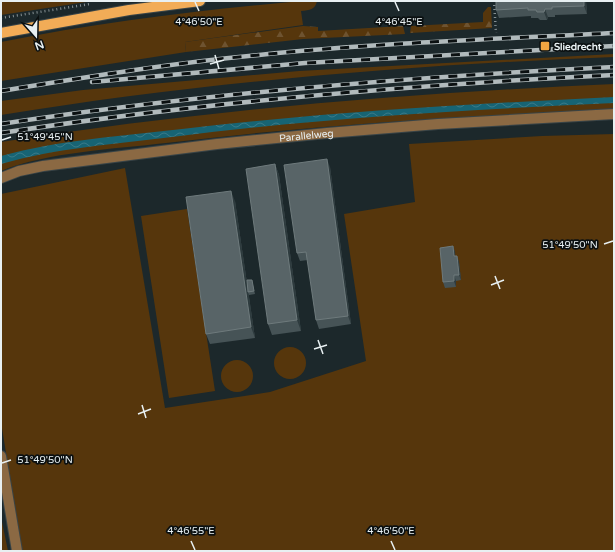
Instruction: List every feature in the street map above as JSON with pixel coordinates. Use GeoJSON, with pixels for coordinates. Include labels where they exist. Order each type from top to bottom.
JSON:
{"type":"FeatureCollection","features":[{"type":"Feature","properties":{"kind":"main road"},"geometry":{"type":"LineString","coordinates":[[1,33],[129,10],[200,1]]}},
{"type":"Feature","properties":{"kind":"street","name":"Parallelweg"},"geometry":{"type":"LineString","coordinates":[[1,178],[19,171],[43,166],[217,144],[438,124],[614,114]]}},
{"type":"Feature","properties":{"kind":"street"},"geometry":{"type":"LineString","coordinates":[[1,456],[17,551]]}},
{"type":"Feature","properties":{"kind":"path"},"geometry":{"type":"LineString","coordinates":[[494,1],[496,33]]}},
{"type":"Feature","properties":{"kind":"path"},"geometry":{"type":"LineString","coordinates":[[1,18],[93,4]]}},
{"type":"Feature","properties":{"kind":"green space"},"geometry":{"type":"Polygon","coordinates":[[[1,1],[93,1],[1,15],[1,1]]]}},
{"type":"Feature","properties":{"kind":"green space"},"geometry":{"type":"Polygon","coordinates":[[[301,1],[317,1],[312,9],[301,11],[303,25],[185,42],[186,52],[1,81],[1,42],[75,28],[150,17],[301,1]]]}},
{"type":"Feature","properties":{"kind":"green space"},"geometry":{"type":"Polygon","coordinates":[[[488,7],[491,7],[492,28],[410,33],[411,26],[483,22],[483,13],[488,7]]]}},
{"type":"Feature","properties":{"kind":"green space"},"geometry":{"type":"Polygon","coordinates":[[[303,26],[318,27],[318,31],[403,26],[405,34],[303,39],[186,52],[185,42],[303,26]]]}},
{"type":"Feature","properties":{"kind":"green space"},"geometry":{"type":"Polygon","coordinates":[[[614,54],[614,57],[537,60],[383,70],[230,84],[77,103],[1,115],[1,101],[83,90],[299,71],[614,54]]]}},
{"type":"Feature","properties":{"kind":"green space"},"geometry":{"type":"Polygon","coordinates":[[[614,84],[614,110],[445,118],[277,131],[60,155],[39,159],[1,171],[1,142],[77,131],[306,104],[460,92],[614,84]]]}},
{"type":"Feature","properties":{"kind":"green space"},"geometry":{"type":"Polygon","coordinates":[[[614,134],[614,551],[22,551],[1,422],[1,194],[125,168],[165,408],[270,392],[366,361],[344,214],[415,202],[409,144],[542,136],[614,134]]]}},
{"type":"Feature","properties":{"kind":"green space"},"geometry":{"type":"Polygon","coordinates":[[[187,209],[215,391],[169,398],[141,216],[187,209]]]}},
{"type":"Feature","properties":{"kind":"green space"},"geometry":{"type":"Polygon","coordinates":[[[290,347],[301,352],[306,363],[301,374],[290,379],[279,374],[274,363],[279,352],[290,347]]]}},
{"type":"Feature","properties":{"kind":"green space"},"geometry":{"type":"Polygon","coordinates":[[[234,360],[240,360],[250,367],[253,376],[252,382],[246,389],[240,392],[234,392],[224,385],[221,379],[221,373],[228,363],[234,360]]]}},
{"type":"Feature","properties":{"kind":"green space"},"geometry":{"type":"Polygon","coordinates":[[[1,517],[8,551],[1,551],[1,517]]]}},
{"type":"Feature","properties":{"kind":"water"},"geometry":{"type":"Polygon","coordinates":[[[614,97],[614,103],[393,116],[227,130],[64,150],[1,164],[1,156],[45,146],[113,136],[344,113],[614,97]]]}},
{"type":"Feature","properties":{"kind":"building"},"geometry":{"type":"Polygon","coordinates":[[[496,1],[584,1],[584,6],[552,7],[552,9],[545,9],[544,12],[528,10],[528,8],[496,10],[496,1]]]}},
{"type":"Feature","properties":{"kind":"building"},"geometry":{"type":"Polygon","coordinates":[[[327,159],[348,316],[316,320],[306,252],[297,253],[284,165],[327,159]]]}},
{"type":"Feature","properties":{"kind":"building"},"geometry":{"type":"Polygon","coordinates":[[[275,164],[297,320],[268,324],[246,169],[275,164]]]}},
{"type":"Feature","properties":{"kind":"building"},"geometry":{"type":"Polygon","coordinates":[[[231,191],[251,327],[206,334],[186,197],[231,191]]]}},
{"type":"Feature","properties":{"kind":"building"},"geometry":{"type":"Polygon","coordinates":[[[453,246],[454,256],[457,256],[459,275],[454,275],[454,281],[443,282],[440,248],[453,246]]]}},
{"type":"Feature","properties":{"kind":"building"},"geometry":{"type":"Polygon","coordinates":[[[247,280],[252,280],[254,291],[248,292],[247,280]]]}},
{"type":"Feature","properties":{"kind":"railway"},"geometry":{"type":"LineString","coordinates":[[1,91],[162,66],[226,58],[392,44],[614,33]]}},
{"type":"Feature","properties":{"kind":"railway"},"geometry":{"type":"LineString","coordinates":[[92,82],[305,63],[614,46]]}},
{"type":"Feature","properties":{"kind":"railway"},"geometry":{"type":"LineString","coordinates":[[1,124],[154,103],[230,95],[383,81],[614,67]]}},
{"type":"Feature","properties":{"kind":"railway"},"geometry":{"type":"LineString","coordinates":[[1,133],[154,112],[307,96],[460,84],[614,75]]}},
{"type":"Feature","properties":{"kind":"place","name":"Sliedrecht"},"geometry":{"type":"Point","coordinates":[545,46]}}]}
